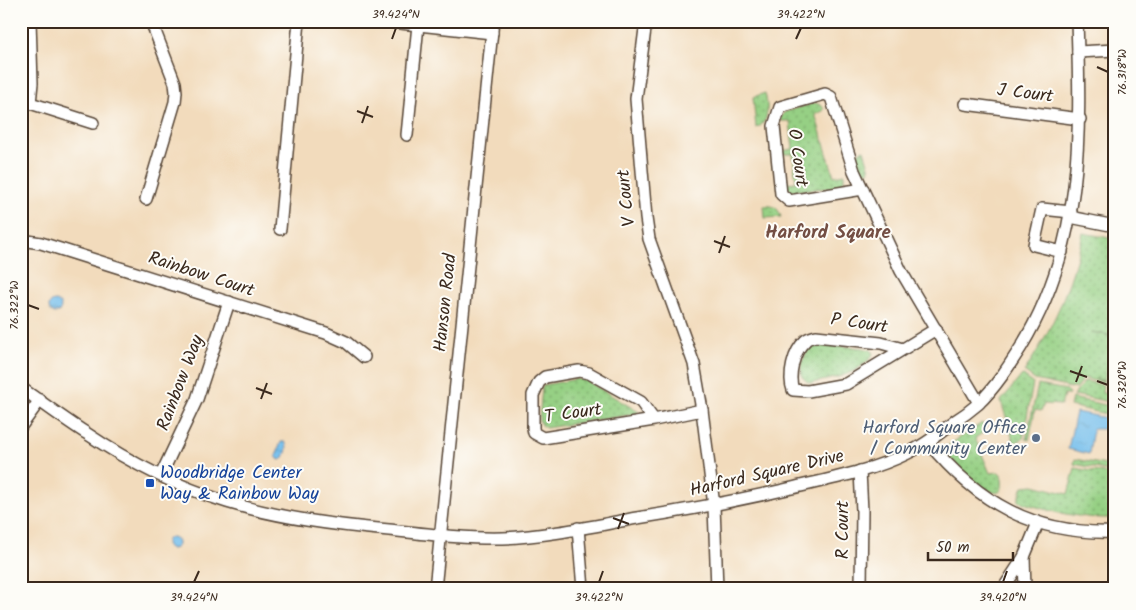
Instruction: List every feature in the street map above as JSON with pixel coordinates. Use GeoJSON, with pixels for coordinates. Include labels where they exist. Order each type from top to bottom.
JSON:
{"type":"FeatureCollection","features":[{"type":"Feature","properties":{"kind":"street"},"geometry":{"type":"LineString","coordinates":[[30,21],[32,83],[30,103],[93,123]]}},
{"type":"Feature","properties":{"kind":"street"},"geometry":{"type":"LineString","coordinates":[[146,199],[175,102],[176,92],[151,21]]}},
{"type":"Feature","properties":{"kind":"street"},"geometry":{"type":"LineString","coordinates":[[280,229],[299,21]]}},
{"type":"Feature","properties":{"kind":"street"},"geometry":{"type":"LineString","coordinates":[[382,21],[418,25],[492,27]]}},
{"type":"Feature","properties":{"kind":"street","name":"V Court"},"geometry":{"type":"LineString","coordinates":[[646,21],[636,99],[646,218],[649,239],[694,364],[702,410],[714,506]]}},
{"type":"Feature","properties":{"kind":"street","name":"Harford Square Drive"},"geometry":{"type":"LineString","coordinates":[[21,388],[95,439],[128,459],[161,476],[223,501],[263,512],[364,528],[440,536],[500,538],[536,536],[714,506],[860,471],[906,454],[928,442],[978,403],[1012,361],[1044,304],[1062,252],[1071,214],[1077,170],[1080,119],[1077,21]]}},
{"type":"Feature","properties":{"kind":"street"},"geometry":{"type":"LineString","coordinates":[[407,135],[418,25]]}},
{"type":"Feature","properties":{"kind":"street","name":"Hanson Road"},"geometry":{"type":"LineString","coordinates":[[435,589],[492,27]]}},
{"type":"Feature","properties":{"kind":"street"},"geometry":{"type":"LineString","coordinates":[[1078,52],[1115,50]]}},
{"type":"Feature","properties":{"kind":"street","name":"O Court"},"geometry":{"type":"LineString","coordinates":[[863,189],[789,202],[781,194],[774,126],[780,107],[825,94],[831,97],[854,171],[863,189],[901,271],[978,403]]}},
{"type":"Feature","properties":{"kind":"street","name":"J Court"},"geometry":{"type":"LineString","coordinates":[[965,104],[1080,119]]}},
{"type":"Feature","properties":{"kind":"street"},"geometry":{"type":"LineString","coordinates":[[1062,252],[1034,245],[1042,209],[1071,214],[1115,226]]}},
{"type":"Feature","properties":{"kind":"street","name":"Rainbow Court"},"geometry":{"type":"LineString","coordinates":[[21,240],[41,243],[326,332],[346,342],[364,356]]}},
{"type":"Feature","properties":{"kind":"street","name":"Rainbow Way"},"geometry":{"type":"LineString","coordinates":[[161,476],[197,399],[229,302]]}},
{"type":"Feature","properties":{"kind":"street","name":"P Court"},"geometry":{"type":"LineString","coordinates":[[903,349],[881,343],[816,336],[806,339],[798,350],[791,372],[793,390],[808,391],[846,384],[936,329]]}},
{"type":"Feature","properties":{"kind":"street","name":"T Court"},"geometry":{"type":"LineString","coordinates":[[654,420],[641,402],[579,370],[545,377],[539,382],[533,395],[534,433],[543,438],[654,420],[702,410]]}},
{"type":"Feature","properties":{"kind":"street"},"geometry":{"type":"LineString","coordinates":[[21,426],[40,400]]}},
{"type":"Feature","properties":{"kind":"street"},"geometry":{"type":"LineString","coordinates":[[928,442],[957,475],[975,490],[1006,510],[1038,523],[1088,532],[1115,532]]}},
{"type":"Feature","properties":{"kind":"street","name":"R Court"},"geometry":{"type":"LineString","coordinates":[[859,589],[861,585],[862,510],[860,471]]}},
{"type":"Feature","properties":{"kind":"street"},"geometry":{"type":"LineString","coordinates":[[714,506],[718,589]]}},
{"type":"Feature","properties":{"kind":"street"},"geometry":{"type":"LineString","coordinates":[[1003,589],[1024,557],[1038,523]]}},
{"type":"Feature","properties":{"kind":"street"},"geometry":{"type":"LineString","coordinates":[[578,528],[583,589]]}},
{"type":"Feature","properties":{"kind":"street"},"geometry":{"type":"LineString","coordinates":[[1024,557],[1025,589]]}},
{"type":"Feature","properties":{"kind":"green space"},"geometry":{"type":"Polygon","coordinates":[[[765,93],[767,103],[766,118],[761,126],[756,128],[753,97],[765,93]]]}},
{"type":"Feature","properties":{"kind":"green space"},"geometry":{"type":"Polygon","coordinates":[[[815,103],[821,105],[824,109],[815,114],[834,176],[844,174],[844,181],[838,187],[791,191],[785,183],[796,182],[793,154],[782,154],[782,151],[793,149],[790,121],[780,121],[785,112],[815,103]]]}},
{"type":"Feature","properties":{"kind":"green space"},"geometry":{"type":"Polygon","coordinates":[[[864,150],[870,170],[866,172],[860,170],[856,159],[859,152],[864,150]]]}},
{"type":"Feature","properties":{"kind":"green space"},"geometry":{"type":"Polygon","coordinates":[[[764,206],[775,207],[781,217],[765,218],[764,206]]]}},
{"type":"Feature","properties":{"kind":"green space"},"geometry":{"type":"Polygon","coordinates":[[[1083,233],[1115,239],[1115,336],[1092,332],[1115,337],[1115,368],[1107,367],[1104,380],[1095,379],[1104,381],[1104,383],[1083,378],[1076,389],[1035,380],[1024,372],[1053,322],[1060,306],[1073,271],[1083,233]]]}},
{"type":"Feature","properties":{"kind":"green space"},"geometry":{"type":"Polygon","coordinates":[[[819,344],[863,348],[871,350],[873,354],[868,361],[854,371],[811,383],[806,381],[801,373],[802,363],[808,349],[819,344]]]}},
{"type":"Feature","properties":{"kind":"green space"},"geometry":{"type":"Polygon","coordinates":[[[1022,375],[1033,383],[1023,439],[1014,443],[1001,401],[1022,375]]]}},
{"type":"Feature","properties":{"kind":"green space"},"geometry":{"type":"Polygon","coordinates":[[[577,379],[587,381],[639,412],[546,428],[541,425],[539,420],[542,388],[544,385],[577,379]]]}},
{"type":"Feature","properties":{"kind":"green space"},"geometry":{"type":"Polygon","coordinates":[[[1085,381],[1103,385],[1102,393],[1110,394],[1115,392],[1115,403],[1074,395],[1085,381]]]}},
{"type":"Feature","properties":{"kind":"green space"},"geometry":{"type":"Polygon","coordinates":[[[1038,385],[1067,390],[1069,395],[1064,395],[1061,405],[1044,404],[1041,411],[1035,410],[1029,440],[1026,439],[1038,385]]]}},
{"type":"Feature","properties":{"kind":"green space"},"geometry":{"type":"Polygon","coordinates":[[[1072,398],[1115,407],[1115,416],[1070,406],[1072,398]]]}},
{"type":"Feature","properties":{"kind":"green space"},"geometry":{"type":"Polygon","coordinates":[[[982,423],[984,432],[975,438],[990,473],[999,472],[1001,474],[1002,487],[998,492],[990,491],[979,484],[943,450],[982,423]]]}},
{"type":"Feature","properties":{"kind":"green space"},"geometry":{"type":"Polygon","coordinates":[[[1115,449],[1115,472],[1074,464],[1075,459],[1111,466],[1115,449]]]}},
{"type":"Feature","properties":{"kind":"green space"},"geometry":{"type":"Polygon","coordinates":[[[1075,468],[1115,475],[1115,518],[1066,514],[1018,501],[1023,486],[1034,485],[1068,494],[1075,468]]]}},
{"type":"Feature","properties":{"kind":"water"},"geometry":{"type":"Polygon","coordinates":[[[53,301],[57,301],[61,307],[57,313],[53,313],[49,309],[49,305],[53,301]]]}},
{"type":"Feature","properties":{"kind":"water"},"geometry":{"type":"Polygon","coordinates":[[[1076,412],[1112,419],[1109,429],[1093,429],[1089,454],[1068,449],[1076,412]]]}},
{"type":"Feature","properties":{"kind":"water"},"geometry":{"type":"Polygon","coordinates":[[[281,442],[285,442],[287,448],[283,459],[279,460],[276,456],[281,442]]]}},
{"type":"Feature","properties":{"kind":"water"},"geometry":{"type":"Polygon","coordinates":[[[170,537],[174,537],[178,543],[174,549],[170,549],[166,545],[166,541],[170,537]]]}},
{"type":"Feature","properties":{"kind":"place","name":"Harford Square Office / Community Center"},"geometry":{"type":"Point","coordinates":[1036,438]}},
{"type":"Feature","properties":{"kind":"place","name":"Woodbridge Center Way & Rainbow Way"},"geometry":{"type":"Point","coordinates":[150,483]}},
{"type":"Feature","properties":{"kind":"district","name":"Harford Square"},"geometry":{"type":"Point","coordinates":[828,233]}}]}
